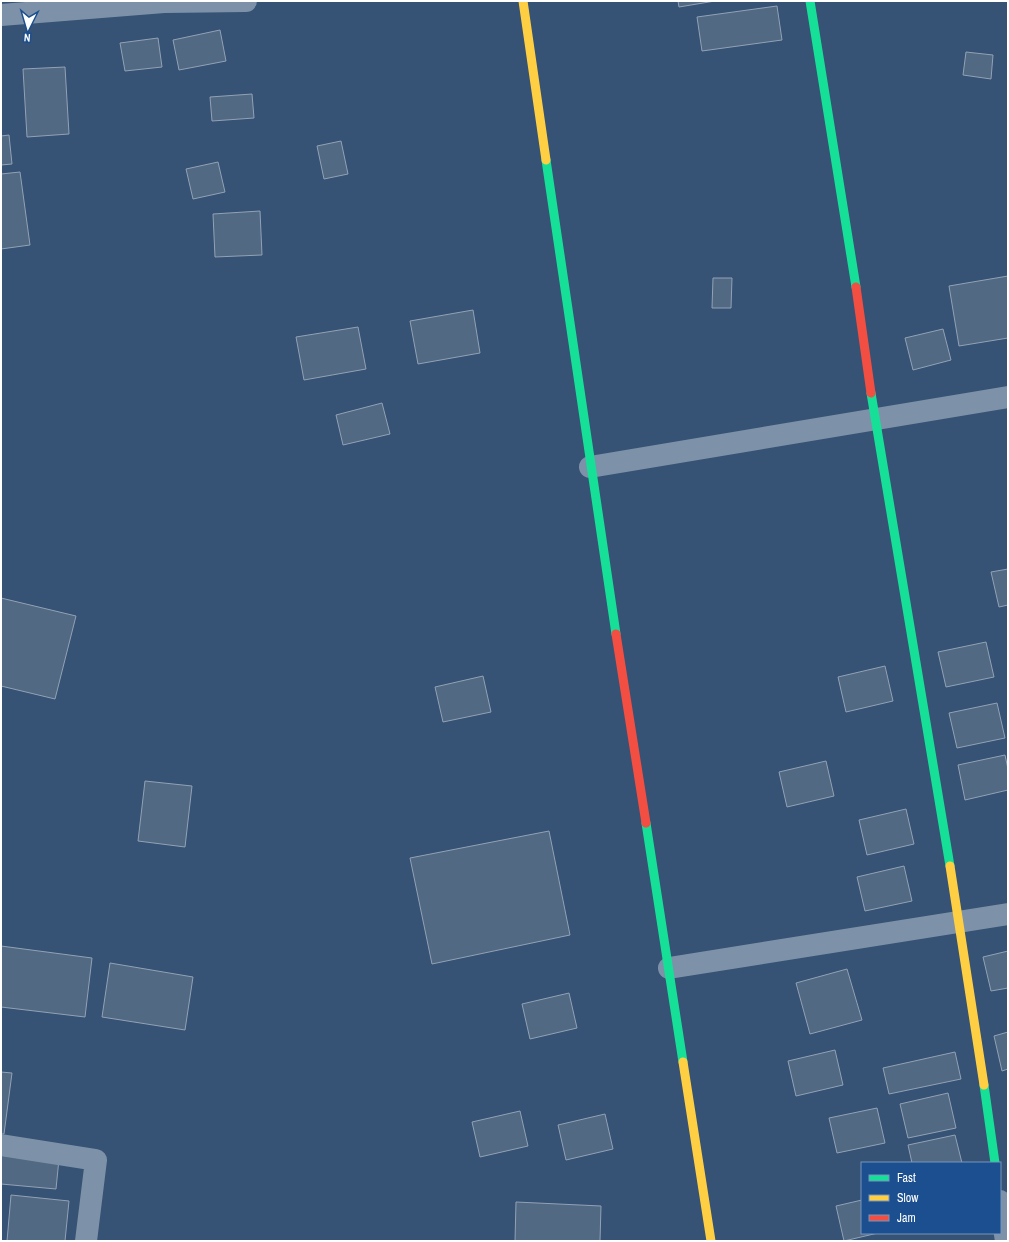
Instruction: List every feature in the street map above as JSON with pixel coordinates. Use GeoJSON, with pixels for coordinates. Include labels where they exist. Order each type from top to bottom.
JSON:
{"type":"FeatureCollection","features":[{"type":"Feature","properties":{"kind":"main road"},"geometry":{"type":"LineString","coordinates":[[523,1],[590,467],[711,1241]]}},
{"type":"Feature","properties":{"kind":"main road"},"geometry":{"type":"LineString","coordinates":[[810,1],[851,250],[875,420],[960,922],[994,1162]]}},
{"type":"Feature","properties":{"kind":"street"},"geometry":{"type":"LineString","coordinates":[[1,15],[164,2],[246,1]]}},
{"type":"Feature","properties":{"kind":"street"},"geometry":{"type":"LineString","coordinates":[[590,467],[1008,397]]}},
{"type":"Feature","properties":{"kind":"street"},"geometry":{"type":"LineString","coordinates":[[669,968],[1008,914]]}},
{"type":"Feature","properties":{"kind":"street"},"geometry":{"type":"LineString","coordinates":[[1,1145],[96,1160],[86,1241]]}},
{"type":"Feature","properties":{"kind":"street"},"geometry":{"type":"LineString","coordinates":[[1001,1208],[1006,1241]]}},
{"type":"Feature","properties":{"kind":"building"},"geometry":{"type":"Polygon","coordinates":[[[678,1],[715,1],[679,7],[678,1]]]}},
{"type":"Feature","properties":{"kind":"building"},"geometry":{"type":"Polygon","coordinates":[[[777,6],[782,40],[702,51],[697,17],[777,6]]]}},
{"type":"Feature","properties":{"kind":"building"},"geometry":{"type":"Polygon","coordinates":[[[220,30],[226,61],[179,70],[173,40],[220,30]]]}},
{"type":"Feature","properties":{"kind":"building"},"geometry":{"type":"Polygon","coordinates":[[[158,38],[162,67],[125,71],[120,43],[158,38]]]}},
{"type":"Feature","properties":{"kind":"building"},"geometry":{"type":"Polygon","coordinates":[[[966,52],[993,55],[991,79],[963,75],[966,52]]]}},
{"type":"Feature","properties":{"kind":"building"},"geometry":{"type":"Polygon","coordinates":[[[65,67],[69,134],[27,137],[23,69],[65,67]]]}},
{"type":"Feature","properties":{"kind":"building"},"geometry":{"type":"Polygon","coordinates":[[[252,94],[254,118],[212,121],[210,97],[252,94]]]}},
{"type":"Feature","properties":{"kind":"building"},"geometry":{"type":"Polygon","coordinates":[[[9,135],[12,164],[1,165],[1,136],[9,135]]]}},
{"type":"Feature","properties":{"kind":"building"},"geometry":{"type":"Polygon","coordinates":[[[341,141],[348,174],[324,179],[317,146],[341,141]]]}},
{"type":"Feature","properties":{"kind":"building"},"geometry":{"type":"Polygon","coordinates":[[[218,162],[225,192],[193,199],[186,169],[218,162]]]}},
{"type":"Feature","properties":{"kind":"building"},"geometry":{"type":"Polygon","coordinates":[[[20,172],[30,245],[1,249],[1,174],[20,172]]]}},
{"type":"Feature","properties":{"kind":"building"},"geometry":{"type":"Polygon","coordinates":[[[260,211],[262,255],[215,257],[213,214],[260,211]]]}},
{"type":"Feature","properties":{"kind":"building"},"geometry":{"type":"Polygon","coordinates":[[[1008,276],[1008,338],[959,346],[949,286],[1008,276]]]}},
{"type":"Feature","properties":{"kind":"building"},"geometry":{"type":"Polygon","coordinates":[[[713,278],[732,278],[731,308],[712,308],[713,278]]]}},
{"type":"Feature","properties":{"kind":"building"},"geometry":{"type":"Polygon","coordinates":[[[473,310],[480,353],[418,364],[410,321],[473,310]]]}},
{"type":"Feature","properties":{"kind":"building"},"geometry":{"type":"Polygon","coordinates":[[[358,327],[366,369],[304,380],[296,337],[358,327]]]}},
{"type":"Feature","properties":{"kind":"building"},"geometry":{"type":"Polygon","coordinates":[[[943,329],[951,360],[913,370],[905,338],[943,329]]]}},
{"type":"Feature","properties":{"kind":"building"},"geometry":{"type":"Polygon","coordinates":[[[382,403],[390,434],[343,445],[336,415],[382,403]]]}},
{"type":"Feature","properties":{"kind":"building"},"geometry":{"type":"Polygon","coordinates":[[[1008,569],[1008,605],[999,607],[991,572],[1008,569]]]}},
{"type":"Feature","properties":{"kind":"building"},"geometry":{"type":"Polygon","coordinates":[[[1,598],[76,616],[55,699],[1,686],[1,598]]]}},
{"type":"Feature","properties":{"kind":"building"},"geometry":{"type":"Polygon","coordinates":[[[986,642],[994,677],[946,687],[938,652],[986,642]]]}},
{"type":"Feature","properties":{"kind":"building"},"geometry":{"type":"Polygon","coordinates":[[[885,666],[893,701],[846,712],[838,677],[885,666]]]}},
{"type":"Feature","properties":{"kind":"building"},"geometry":{"type":"Polygon","coordinates":[[[483,676],[491,712],[443,722],[435,687],[483,676]]]}},
{"type":"Feature","properties":{"kind":"building"},"geometry":{"type":"Polygon","coordinates":[[[997,703],[1005,738],[957,748],[949,713],[997,703]]]}},
{"type":"Feature","properties":{"kind":"building"},"geometry":{"type":"Polygon","coordinates":[[[1005,755],[1008,769],[1008,790],[965,800],[958,765],[1005,755]]]}},
{"type":"Feature","properties":{"kind":"building"},"geometry":{"type":"Polygon","coordinates":[[[826,761],[834,796],[787,807],[779,772],[826,761]]]}},
{"type":"Feature","properties":{"kind":"building"},"geometry":{"type":"Polygon","coordinates":[[[145,781],[192,786],[185,847],[138,841],[145,781]]]}},
{"type":"Feature","properties":{"kind":"building"},"geometry":{"type":"Polygon","coordinates":[[[906,809],[914,844],[867,855],[859,820],[906,809]]]}},
{"type":"Feature","properties":{"kind":"building"},"geometry":{"type":"Polygon","coordinates":[[[549,831],[570,935],[432,964],[410,858],[549,831]]]}},
{"type":"Feature","properties":{"kind":"building"},"geometry":{"type":"Polygon","coordinates":[[[904,866],[912,901],[865,911],[857,877],[904,866]]]}},
{"type":"Feature","properties":{"kind":"building"},"geometry":{"type":"Polygon","coordinates":[[[1,946],[92,958],[85,1017],[1,1007],[1,946]]]}},
{"type":"Feature","properties":{"kind":"building"},"geometry":{"type":"Polygon","coordinates":[[[1008,951],[1008,988],[991,991],[983,957],[1008,951]]]}},
{"type":"Feature","properties":{"kind":"building"},"geometry":{"type":"Polygon","coordinates":[[[110,963],[193,977],[185,1030],[102,1017],[110,963]]]}},
{"type":"Feature","properties":{"kind":"building"},"geometry":{"type":"Polygon","coordinates":[[[847,969],[862,1020],[810,1034],[796,983],[847,969]]]}},
{"type":"Feature","properties":{"kind":"building"},"geometry":{"type":"Polygon","coordinates":[[[569,993],[577,1028],[530,1039],[522,1004],[569,993]]]}},
{"type":"Feature","properties":{"kind":"building"},"geometry":{"type":"Polygon","coordinates":[[[1008,1032],[1008,1069],[1002,1071],[994,1036],[1008,1032]]]}},
{"type":"Feature","properties":{"kind":"building"},"geometry":{"type":"Polygon","coordinates":[[[835,1050],[843,1085],[796,1096],[788,1061],[835,1050]]]}},
{"type":"Feature","properties":{"kind":"building"},"geometry":{"type":"Polygon","coordinates":[[[955,1052],[961,1079],[889,1094],[883,1068],[955,1052]]]}},
{"type":"Feature","properties":{"kind":"building"},"geometry":{"type":"Polygon","coordinates":[[[1,1072],[12,1073],[4,1134],[1,1134],[1,1072]]]}},
{"type":"Feature","properties":{"kind":"building"},"geometry":{"type":"Polygon","coordinates":[[[948,1093],[956,1128],[908,1138],[900,1104],[948,1093]]]}},
{"type":"Feature","properties":{"kind":"building"},"geometry":{"type":"Polygon","coordinates":[[[877,1108],[885,1143],[837,1153],[829,1118],[877,1108]]]}},
{"type":"Feature","properties":{"kind":"building"},"geometry":{"type":"Polygon","coordinates":[[[520,1111],[528,1146],[480,1157],[472,1122],[520,1111]]]}},
{"type":"Feature","properties":{"kind":"building"},"geometry":{"type":"Polygon","coordinates":[[[605,1114],[613,1149],[566,1160],[558,1125],[605,1114]]]}},
{"type":"Feature","properties":{"kind":"building"},"geometry":{"type":"Polygon","coordinates":[[[955,1135],[962,1162],[912,1162],[908,1145],[955,1135]]]}},
{"type":"Feature","properties":{"kind":"building"},"geometry":{"type":"Polygon","coordinates":[[[1,1153],[59,1159],[56,1189],[1,1184],[1,1153]]]}},
{"type":"Feature","properties":{"kind":"building"},"geometry":{"type":"Polygon","coordinates":[[[11,1195],[69,1201],[65,1241],[7,1241],[11,1195]]]}},
{"type":"Feature","properties":{"kind":"building"},"geometry":{"type":"Polygon","coordinates":[[[861,1200],[861,1234],[874,1234],[844,1241],[836,1206],[861,1200]]]}},
{"type":"Feature","properties":{"kind":"building"},"geometry":{"type":"Polygon","coordinates":[[[516,1202],[601,1206],[600,1241],[515,1241],[516,1202]]]}},
{"type":"Feature","properties":{"kind":"traffic: fast"},"geometry":{"type":"LineString","coordinates":[[810,1],[856,287]]}},
{"type":"Feature","properties":{"kind":"traffic: fast"},"geometry":{"type":"LineString","coordinates":[[546,160],[616,634]]}},
{"type":"Feature","properties":{"kind":"traffic: fast"},"geometry":{"type":"LineString","coordinates":[[871,393],[950,866]]}},
{"type":"Feature","properties":{"kind":"traffic: fast"},"geometry":{"type":"LineString","coordinates":[[646,823],[683,1062]]}},
{"type":"Feature","properties":{"kind":"traffic: fast"},"geometry":{"type":"LineString","coordinates":[[984,1085],[995,1162]]}},
{"type":"Feature","properties":{"kind":"traffic: slow"},"geometry":{"type":"LineString","coordinates":[[523,1],[546,160]]}},
{"type":"Feature","properties":{"kind":"traffic: slow"},"geometry":{"type":"LineString","coordinates":[[950,866],[984,1085]]}},
{"type":"Feature","properties":{"kind":"traffic: slow"},"geometry":{"type":"LineString","coordinates":[[683,1062],[711,1241]]}},
{"type":"Feature","properties":{"kind":"traffic: jam"},"geometry":{"type":"LineString","coordinates":[[856,287],[871,393]]}},
{"type":"Feature","properties":{"kind":"traffic: jam"},"geometry":{"type":"LineString","coordinates":[[616,634],[646,823]]}}]}
